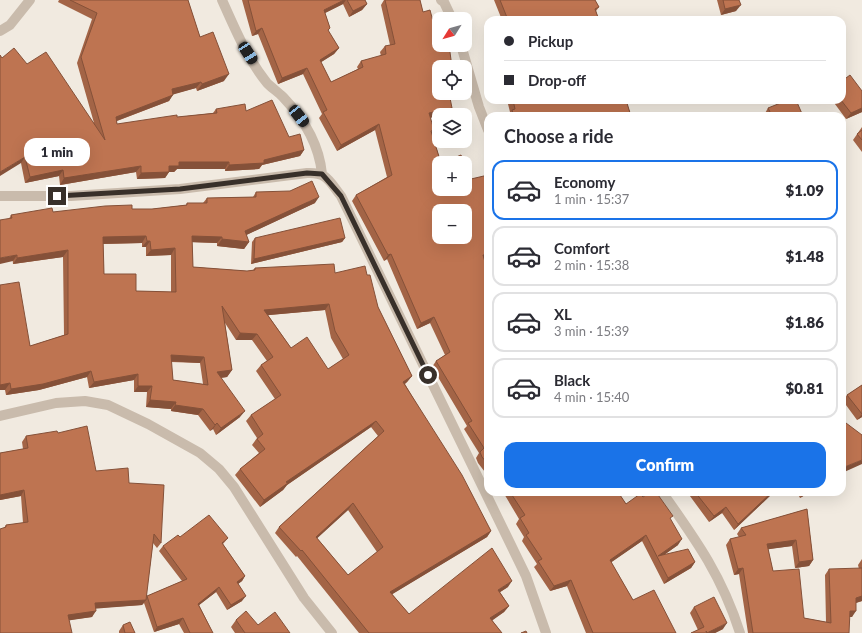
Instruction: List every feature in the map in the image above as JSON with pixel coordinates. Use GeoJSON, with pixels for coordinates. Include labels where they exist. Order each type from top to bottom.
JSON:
{"type":"FeatureCollection","features":[{"type":"Feature","properties":{"kind":"street"},"geometry":{"type":"LineString","coordinates":[[0,31],[10,25],[30,0]]}},
{"type":"Feature","properties":{"kind":"street"},"geometry":{"type":"LineString","coordinates":[[222,0],[240,41],[255,65],[268,84],[290,105],[304,122],[318,152],[322,174],[341,196],[484,490]]}},
{"type":"Feature","properties":{"kind":"street"},"geometry":{"type":"LineString","coordinates":[[440,0],[444,2],[449,12]]}},
{"type":"Feature","properties":{"kind":"street"},"geometry":{"type":"LineString","coordinates":[[463,52],[484,120]]}},
{"type":"Feature","properties":{"kind":"street"},"geometry":{"type":"LineString","coordinates":[[0,196],[71,196],[165,190],[307,173],[322,174]]}},
{"type":"Feature","properties":{"kind":"street"},"geometry":{"type":"LineString","coordinates":[[0,416],[56,403],[85,401],[108,405],[148,424],[200,453],[219,470],[234,487],[304,598],[332,633]]}},
{"type":"Feature","properties":{"kind":"street"},"geometry":{"type":"LineString","coordinates":[[487,496],[526,576],[546,633]]}},
{"type":"Feature","properties":{"kind":"street"},"geometry":{"type":"LineString","coordinates":[[665,496],[704,551],[719,578],[740,633]]}},
{"type":"Feature","properties":{"kind":"building"},"geometry":{"type":"Polygon","coordinates":[[[70,0],[188,0],[200,37],[213,32],[229,74],[202,84],[201,82],[172,89],[173,95],[116,117],[117,124],[177,115],[177,117],[217,113],[216,109],[245,104],[246,111],[272,100],[289,137],[300,134],[304,150],[264,160],[264,163],[229,165],[229,162],[179,162],[179,166],[169,166],[169,172],[141,173],[141,166],[64,178],[63,170],[30,177],[25,157],[0,172],[0,55],[2,58],[14,48],[27,64],[46,52],[105,140],[81,57],[97,13],[70,0]]]}},
{"type":"Feature","properties":{"kind":"building"},"geometry":{"type":"Polygon","coordinates":[[[248,0],[344,0],[324,10],[330,28],[328,30],[339,48],[320,60],[331,82],[363,67],[361,61],[386,54],[385,46],[395,44],[385,0],[420,0],[423,12],[430,10],[432,18],[432,52],[450,52],[451,60],[432,60],[432,100],[450,100],[452,108],[432,108],[432,112],[429,113],[432,123],[432,148],[436,148],[439,156],[432,156],[432,196],[472,196],[472,179],[484,176],[484,448],[468,423],[472,421],[436,361],[450,352],[434,317],[421,323],[391,254],[388,255],[356,195],[392,175],[379,124],[341,145],[323,112],[327,110],[307,68],[282,78],[262,28],[256,31],[248,0]]]}},
{"type":"Feature","properties":{"kind":"building"},"geometry":{"type":"Polygon","coordinates":[[[347,0],[365,0],[367,4],[353,11],[347,0]]]}},
{"type":"Feature","properties":{"kind":"building"},"geometry":{"type":"Polygon","coordinates":[[[500,0],[595,0],[599,7],[595,9],[598,16],[506,16],[500,0]]]}},
{"type":"Feature","properties":{"kind":"building"},"geometry":{"type":"Polygon","coordinates":[[[723,0],[739,0],[741,5],[725,9],[723,0]]]}},
{"type":"Feature","properties":{"kind":"building"},"geometry":{"type":"Polygon","coordinates":[[[850,75],[862,91],[862,108],[851,113],[844,104],[846,104],[846,78],[850,75]]]}},
{"type":"Feature","properties":{"kind":"building"},"geometry":{"type":"Polygon","coordinates":[[[514,104],[627,104],[630,112],[513,112],[512,110],[515,109],[514,104]]]}},
{"type":"Feature","properties":{"kind":"building"},"geometry":{"type":"Polygon","coordinates":[[[778,104],[798,104],[801,112],[770,112],[768,108],[778,104]]]}},
{"type":"Feature","properties":{"kind":"building"},"geometry":{"type":"Polygon","coordinates":[[[862,130],[862,140],[857,134],[862,130]]]}},
{"type":"Feature","properties":{"kind":"building"},"geometry":{"type":"Polygon","coordinates":[[[312,181],[319,197],[245,231],[249,242],[222,239],[222,237],[192,236],[193,267],[247,271],[255,270],[255,268],[334,264],[335,273],[365,266],[367,275],[370,275],[378,307],[412,376],[403,382],[462,475],[491,531],[390,592],[409,614],[492,548],[512,581],[498,590],[509,606],[490,618],[502,633],[369,633],[302,550],[301,551],[279,527],[384,431],[376,421],[286,482],[288,483],[264,500],[240,469],[265,449],[257,439],[263,434],[251,415],[281,395],[261,365],[273,357],[257,334],[240,333],[222,306],[232,370],[217,372],[245,411],[221,428],[217,423],[215,425],[203,409],[175,405],[176,402],[150,400],[152,386],[138,386],[138,374],[94,382],[91,371],[43,384],[11,389],[10,383],[0,385],[0,285],[19,282],[30,346],[68,334],[68,250],[17,258],[17,255],[0,258],[0,220],[12,218],[11,215],[52,208],[53,212],[105,206],[132,205],[132,209],[152,209],[187,205],[187,203],[207,203],[207,198],[256,197],[256,192],[290,191],[312,181]],[[146,236],[103,237],[104,274],[136,274],[136,291],[176,292],[175,248],[151,250],[150,241],[147,241],[146,236]],[[329,304],[264,310],[291,348],[307,337],[328,369],[349,355],[335,331],[329,304]],[[171,355],[173,380],[208,385],[204,357],[171,355]],[[353,503],[316,537],[348,575],[383,547],[353,503]]]}},
{"type":"Feature","properties":{"kind":"building"},"geometry":{"type":"Polygon","coordinates":[[[340,218],[345,238],[254,259],[255,238],[340,218]]]}},
{"type":"Feature","properties":{"kind":"building"},"geometry":{"type":"Polygon","coordinates":[[[862,385],[862,414],[847,395],[862,385]]]}},
{"type":"Feature","properties":{"kind":"building"},"geometry":{"type":"Polygon","coordinates":[[[846,423],[862,435],[862,460],[846,466],[846,423]]]}},
{"type":"Feature","properties":{"kind":"building"},"geometry":{"type":"Polygon","coordinates":[[[87,426],[96,471],[128,468],[129,483],[164,485],[161,543],[154,534],[146,600],[95,603],[96,611],[68,615],[72,633],[0,633],[0,529],[6,527],[6,525],[28,522],[24,490],[0,495],[0,453],[28,448],[26,436],[57,431],[58,433],[87,426]]]}},
{"type":"Feature","properties":{"kind":"building"},"geometry":{"type":"Polygon","coordinates":[[[484,448],[484,459],[480,452],[484,448]]]}},
{"type":"Feature","properties":{"kind":"building"},"geometry":{"type":"Polygon","coordinates":[[[513,496],[621,496],[626,504],[637,496],[659,496],[673,516],[670,518],[682,539],[658,556],[688,549],[695,562],[668,578],[646,535],[610,560],[633,600],[654,590],[676,633],[593,633],[571,580],[554,586],[538,561],[542,559],[526,535],[529,533],[520,518],[525,515],[513,496]]]}},
{"type":"Feature","properties":{"kind":"building"},"geometry":{"type":"Polygon","coordinates":[[[698,496],[768,496],[738,524],[726,507],[714,516],[698,496]]]}},
{"type":"Feature","properties":{"kind":"building"},"geometry":{"type":"Polygon","coordinates":[[[807,509],[813,560],[799,562],[796,540],[767,544],[773,571],[799,569],[804,618],[831,623],[829,569],[862,568],[862,596],[856,598],[856,611],[850,611],[849,633],[753,633],[743,568],[738,569],[730,539],[746,535],[741,528],[807,509]]]}},
{"type":"Feature","properties":{"kind":"building"},"geometry":{"type":"Polygon","coordinates":[[[209,515],[228,538],[222,543],[245,576],[237,582],[246,596],[231,605],[219,587],[198,604],[213,633],[190,633],[183,618],[157,627],[147,596],[187,579],[163,546],[178,535],[180,537],[209,515]]]}},
{"type":"Feature","properties":{"kind":"building"},"geometry":{"type":"Polygon","coordinates":[[[714,597],[727,623],[707,633],[691,633],[704,627],[694,607],[714,597]]]}},
{"type":"Feature","properties":{"kind":"building"},"geometry":{"type":"Polygon","coordinates":[[[246,611],[258,625],[275,612],[290,633],[245,633],[236,620],[246,611]]]}},
{"type":"Feature","properties":{"kind":"building"},"geometry":{"type":"Polygon","coordinates":[[[130,622],[135,633],[125,633],[123,625],[130,622]]]}},
{"type":"Feature","properties":{"kind":"route"},"geometry":{"type":"LineString","coordinates":[[57,196],[180,189],[318,172],[326,176],[341,196],[428,375]]}}]}
